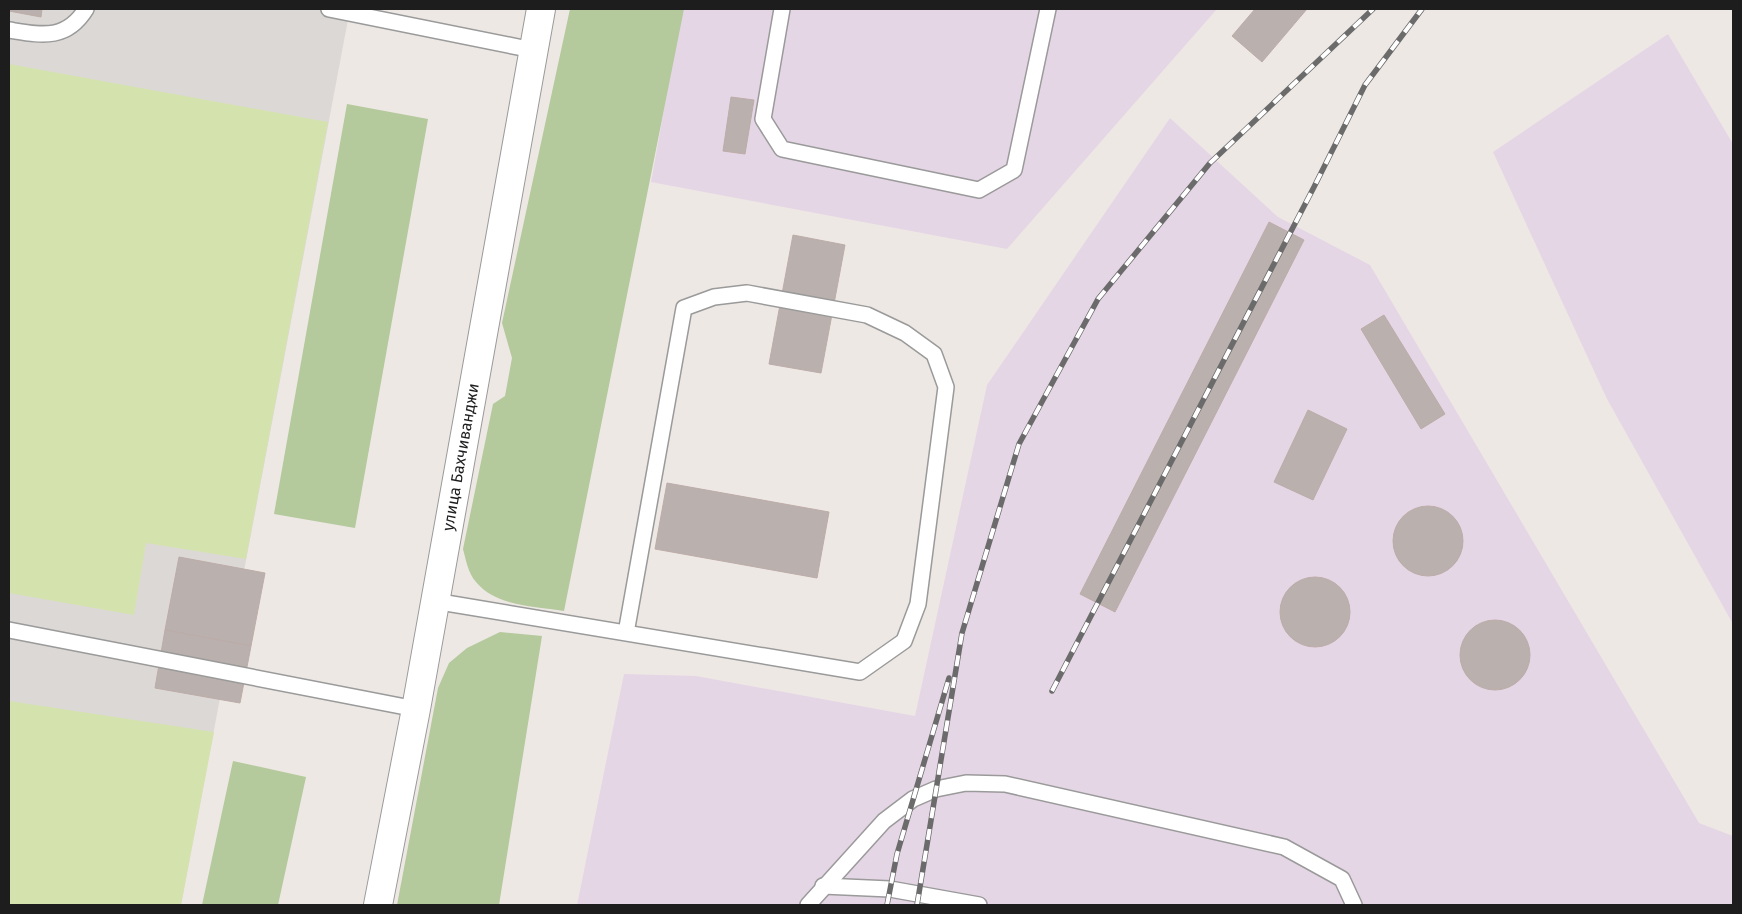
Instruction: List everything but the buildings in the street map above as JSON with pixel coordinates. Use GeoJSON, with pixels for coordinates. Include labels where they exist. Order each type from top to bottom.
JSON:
{"type":"FeatureCollection","features":[{"type":"Feature","properties":{"kind":"street","name":"улица Бахчиванджи"},"geometry":{"type":"LineString","coordinates":[[378,905],[416,710],[541,9]]}},
{"type":"Feature","properties":{"kind":"lane"},"geometry":{"type":"LineString","coordinates":[[9,30],[41,35],[63,30],[78,21],[86,9]]}},
{"type":"Feature","properties":{"kind":"lane"},"geometry":{"type":"LineString","coordinates":[[329,9],[533,50]]}},
{"type":"Feature","properties":{"kind":"lane"},"geometry":{"type":"LineString","coordinates":[[782,9],[763,119],[782,149],[979,190],[1014,170],[1048,9]]}},
{"type":"Feature","properties":{"kind":"lane"},"geometry":{"type":"LineString","coordinates":[[434,601],[626,633],[860,672],[904,641],[918,604],[946,387],[934,354],[905,333],[867,314],[747,293],[714,297],[684,308],[626,633]]}},
{"type":"Feature","properties":{"kind":"lane"},"geometry":{"type":"LineString","coordinates":[[9,630],[416,710]]}},
{"type":"Feature","properties":{"kind":"lane"},"geometry":{"type":"LineString","coordinates":[[808,905],[884,820],[913,799],[936,788],[966,783],[1005,784],[1284,847],[1342,878],[1354,905]]}},
{"type":"Feature","properties":{"kind":"lane"},"geometry":{"type":"LineString","coordinates":[[823,886],[890,890],[979,905]]}},
{"type":"Feature","properties":{"kind":"shaded area"},"geometry":{"type":"Polygon","coordinates":[[[9,9],[350,9],[181,905],[9,905],[9,9]]]}},
{"type":"Feature","properties":{"kind":"shaded area"},"geometry":{"type":"Polygon","coordinates":[[[682,9],[1217,9],[1007,249],[651,182],[682,9]]]}},
{"type":"Feature","properties":{"kind":"shaded area"},"geometry":{"type":"Polygon","coordinates":[[[1668,34],[1733,144],[1733,624],[1607,399],[1493,152],[1668,34]]]}},
{"type":"Feature","properties":{"kind":"shaded area"},"geometry":{"type":"Polygon","coordinates":[[[1170,118],[1278,217],[1370,265],[1699,823],[1733,836],[1733,905],[577,905],[624,674],[696,676],[915,716],[987,385],[1170,118]]]}},
{"type":"Feature","properties":{"kind":"green space"},"geometry":{"type":"Polygon","coordinates":[[[570,9],[684,9],[564,611],[517,604],[494,596],[476,582],[471,575],[463,549],[493,404],[505,396],[512,358],[502,323],[570,9]]]}},
{"type":"Feature","properties":{"kind":"green space"},"geometry":{"type":"Polygon","coordinates":[[[9,64],[328,122],[246,559],[146,543],[134,615],[9,593],[9,64]]]}},
{"type":"Feature","properties":{"kind":"green space"},"geometry":{"type":"Polygon","coordinates":[[[347,104],[428,119],[355,528],[274,514],[347,104]]]}},
{"type":"Feature","properties":{"kind":"green space"},"geometry":{"type":"Polygon","coordinates":[[[500,632],[542,636],[499,905],[397,905],[438,688],[449,663],[467,648],[500,632]]]}},
{"type":"Feature","properties":{"kind":"green space"},"geometry":{"type":"Polygon","coordinates":[[[9,701],[214,732],[181,905],[9,905],[9,701]]]}},
{"type":"Feature","properties":{"kind":"green space"},"geometry":{"type":"Polygon","coordinates":[[[233,761],[306,777],[278,905],[202,905],[233,761]]]}},
{"type":"Feature","properties":{"kind":"railway"},"geometry":{"type":"LineString","coordinates":[[917,905],[962,633],[1019,444],[1098,299],[1210,163],[1373,9]]}},
{"type":"Feature","properties":{"kind":"railway"},"geometry":{"type":"LineString","coordinates":[[1052,691],[1365,85],[1422,9]]}},
{"type":"Feature","properties":{"kind":"railway"},"geometry":{"type":"LineString","coordinates":[[887,905],[897,854],[949,678]]}}]}
